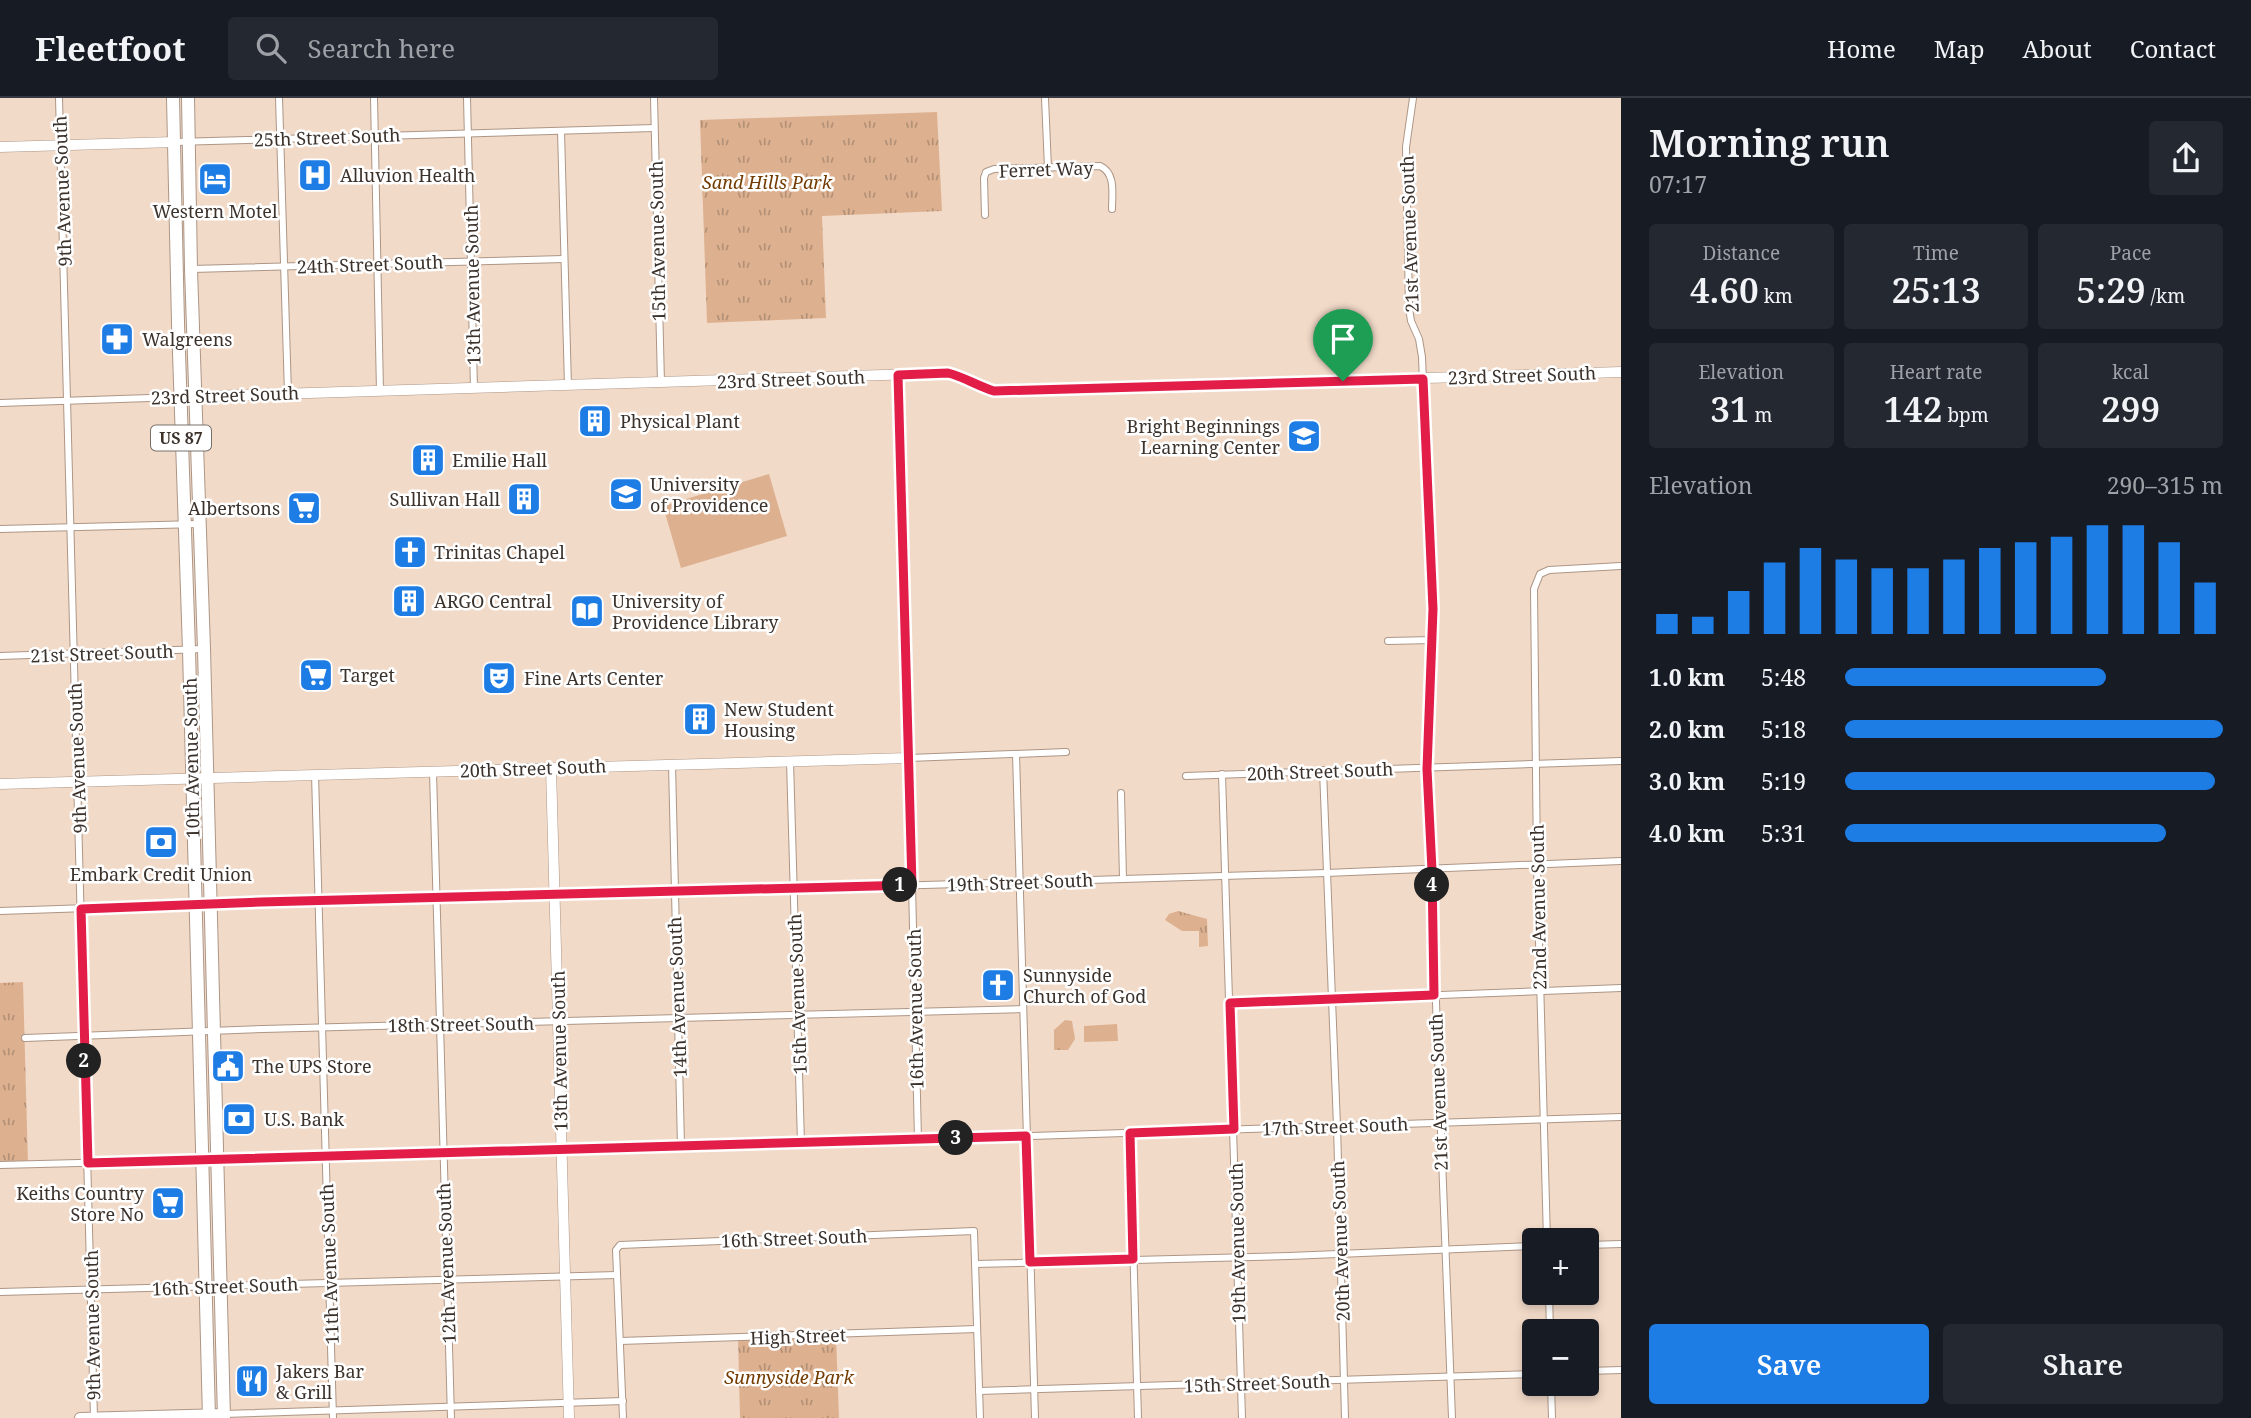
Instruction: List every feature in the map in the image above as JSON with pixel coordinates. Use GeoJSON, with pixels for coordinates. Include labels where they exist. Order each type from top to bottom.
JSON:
{"type":"FeatureCollection","features":[{"type":"Feature","properties":{"kind":"highway","name":"10th Avenue South"},"geometry":{"type":"LineString","coordinates":[[173,98],[209,1417]]}},
{"type":"Feature","properties":{"kind":"highway","name":"10th Avenue South"},"geometry":{"type":"LineString","coordinates":[[188,98],[224,1416]]}},
{"type":"Feature","properties":{"kind":"main road"},"geometry":{"type":"LineString","coordinates":[[80,1418],[224,1416]]}},
{"type":"Feature","properties":{"kind":"street","name":"9th Avenue South"},"geometry":{"type":"LineString","coordinates":[[59,98],[94,1418]]}},
{"type":"Feature","properties":{"kind":"street"},"geometry":{"type":"LineString","coordinates":[[279,98],[288,394]]}},
{"type":"Feature","properties":{"kind":"street"},"geometry":{"type":"LineString","coordinates":[[374,98],[380,392]]}},
{"type":"Feature","properties":{"kind":"street","name":"13th Avenue South"},"geometry":{"type":"LineString","coordinates":[[467,98],[474,388]]}},
{"type":"Feature","properties":{"kind":"street","name":"15th Avenue South"},"geometry":{"type":"LineString","coordinates":[[654,98],[661,383]]}},
{"type":"Feature","properties":{"kind":"street"},"geometry":{"type":"LineString","coordinates":[[1045,98],[1048,168]]}},
{"type":"Feature","properties":{"kind":"street","name":"21st Avenue South"},"geometry":{"type":"LineString","coordinates":[[1413,98],[1406,146],[1409,308],[1419,339],[1423,379],[1433,640],[1427,769],[1452,1418]]}},
{"type":"Feature","properties":{"kind":"street","name":"25th Street South"},"geometry":{"type":"LineString","coordinates":[[0,147],[654,128]]}},
{"type":"Feature","properties":{"kind":"street"},"geometry":{"type":"LineString","coordinates":[[561,131],[568,386]]}},
{"type":"Feature","properties":{"kind":"street","name":"Ferret Way"},"geometry":{"type":"LineString","coordinates":[[985,215],[984,178],[986,172],[994,170],[1100,166],[1107,169],[1111,177],[1112,209]]}},
{"type":"Feature","properties":{"kind":"street","name":"24th Street South"},"geometry":{"type":"LineString","coordinates":[[176,269],[564,259]]}},
{"type":"Feature","properties":{"kind":"street","name":"23rd Street South"},"geometry":{"type":"LineString","coordinates":[[0,402],[948,373],[994,391],[1621,372]]}},
{"type":"Feature","properties":{"kind":"street","name":"16th Avenue South"},"geometry":{"type":"LineString","coordinates":[[898,375],[918,1139]]}},
{"type":"Feature","properties":{"kind":"street"},"geometry":{"type":"LineString","coordinates":[[0,529],[199,524]]}},
{"type":"Feature","properties":{"kind":"street","name":"22nd Avenue South"},"geometry":{"type":"LineString","coordinates":[[1548,1228],[1536,865],[1534,589],[1540,574],[1549,570],[1621,566]]}},
{"type":"Feature","properties":{"kind":"street"},"geometry":{"type":"LineString","coordinates":[[1388,641],[1433,640]]}},
{"type":"Feature","properties":{"kind":"street","name":"21st Street South"},"geometry":{"type":"LineString","coordinates":[[0,656],[204,649]]}},
{"type":"Feature","properties":{"kind":"street","name":"20th Street South"},"geometry":{"type":"LineString","coordinates":[[0,784],[1066,752]]}},
{"type":"Feature","properties":{"kind":"street"},"geometry":{"type":"LineString","coordinates":[[1016,754],[1035,1418]]}},
{"type":"Feature","properties":{"kind":"street","name":"15th Avenue South"},"geometry":{"type":"LineString","coordinates":[[790,761],[801,1143]]}},
{"type":"Feature","properties":{"kind":"street","name":"20th Street South"},"geometry":{"type":"LineString","coordinates":[[1186,776],[1621,761]]}},
{"type":"Feature","properties":{"kind":"street","name":"14th Avenue South"},"geometry":{"type":"LineString","coordinates":[[671,764],[681,1146]]}},
{"type":"Feature","properties":{"kind":"street","name":"13th Avenue South"},"geometry":{"type":"LineString","coordinates":[[551,768],[569,1418]]}},
{"type":"Feature","properties":{"kind":"street","name":"20th Avenue South"},"geometry":{"type":"LineString","coordinates":[[1323,770],[1345,1418]]}},
{"type":"Feature","properties":{"kind":"street","name":"12th Avenue South"},"geometry":{"type":"LineString","coordinates":[[433,772],[451,1418]]}},
{"type":"Feature","properties":{"kind":"street","name":"11th Avenue South"},"geometry":{"type":"LineString","coordinates":[[315,774],[333,1414]]}},
{"type":"Feature","properties":{"kind":"street","name":"19th Avenue South"},"geometry":{"type":"LineString","coordinates":[[1223,774],[1242,1418]]}},
{"type":"Feature","properties":{"kind":"street"},"geometry":{"type":"LineString","coordinates":[[1121,793],[1123,878]]}},
{"type":"Feature","properties":{"kind":"street","name":"19th Street South"},"geometry":{"type":"LineString","coordinates":[[0,911],[1432,870],[1621,861]]}},
{"type":"Feature","properties":{"kind":"street"},"geometry":{"type":"LineString","coordinates":[[1230,1003],[1621,988]]}},
{"type":"Feature","properties":{"kind":"street","name":"18th Street South"},"geometry":{"type":"LineString","coordinates":[[24,1038],[322,1027],[1023,1009]]}},
{"type":"Feature","properties":{"kind":"street","name":"17th Street South"},"geometry":{"type":"LineString","coordinates":[[0,1165],[801,1143],[1621,1116]]}},
{"type":"Feature","properties":{"kind":"street"},"geometry":{"type":"LineString","coordinates":[[1130,1133],[1138,1418]]}},
{"type":"Feature","properties":{"kind":"street","name":"16th Street South"},"geometry":{"type":"LineString","coordinates":[[0,1292],[617,1275],[616,1250],[620,1245],[626,1244],[974,1231],[975,1264]]}},
{"type":"Feature","properties":{"kind":"street"},"geometry":{"type":"LineString","coordinates":[[1599,1245],[1621,1244]]}},
{"type":"Feature","properties":{"kind":"street"},"geometry":{"type":"LineString","coordinates":[[979,1418],[975,1264],[1237,1258],[1522,1247]]}},
{"type":"Feature","properties":{"kind":"street"},"geometry":{"type":"LineString","coordinates":[[617,1275],[623,1418]]}},
{"type":"Feature","properties":{"kind":"street","name":"High Street"},"geometry":{"type":"LineString","coordinates":[[620,1341],[977,1329]]}},
{"type":"Feature","properties":{"kind":"street"},"geometry":{"type":"LineString","coordinates":[[1599,1371],[1621,1370]]}},
{"type":"Feature","properties":{"kind":"street","name":"15th Street South"},"geometry":{"type":"LineString","coordinates":[[979,1391],[1522,1374]]}},
{"type":"Feature","properties":{"kind":"street"},"geometry":{"type":"LineString","coordinates":[[1551,1396],[1552,1418]]}},
{"type":"Feature","properties":{"kind":"street"},"geometry":{"type":"LineString","coordinates":[[224,1416],[623,1401]]}},
{"type":"Feature","properties":{"kind":"green space","name":"Sand Hills Park"},"geometry":{"type":"Polygon","coordinates":[[[937,112],[942,211],[822,216],[826,318],[707,323],[700,120],[937,112]]]}},
{"type":"Feature","properties":{"kind":"green space"},"geometry":{"type":"Polygon","coordinates":[[[769,474],[787,536],[681,568],[663,506],[769,474]]]}},
{"type":"Feature","properties":{"kind":"green space"},"geometry":{"type":"Polygon","coordinates":[[[1178,911],[1207,919],[1208,946],[1199,947],[1199,931],[1182,931],[1165,920],[1169,914],[1178,911]]]}},
{"type":"Feature","properties":{"kind":"green space"},"geometry":{"type":"Polygon","coordinates":[[[23,982],[28,1164],[0,1165],[0,983],[23,982]]]}},
{"type":"Feature","properties":{"kind":"green space"},"geometry":{"type":"Polygon","coordinates":[[[1065,1020],[1072,1021],[1075,1039],[1068,1050],[1054,1050],[1054,1030],[1065,1020]]]}},
{"type":"Feature","properties":{"kind":"green space"},"geometry":{"type":"Polygon","coordinates":[[[1117,1024],[1118,1041],[1084,1042],[1084,1026],[1117,1024]]]}},
{"type":"Feature","properties":{"kind":"green space","name":"Sunnyside Park"},"geometry":{"type":"Polygon","coordinates":[[[836,1335],[839,1418],[740,1418],[738,1338],[836,1335]]]}},
{"type":"Feature","properties":{"kind":"green space"},"geometry":{"type":"Polygon","coordinates":[[[794,1406],[795,1417],[771,1418],[771,1407],[794,1406]]]}},
{"type":"Feature","properties":{"kind":"place","name":"Alluvion Health"},"geometry":{"type":"Point","coordinates":[315,175]}},
{"type":"Feature","properties":{"kind":"place","name":"Western Motel"},"geometry":{"type":"Point","coordinates":[215,179]}},
{"type":"Feature","properties":{"kind":"place","name":"Walgreens"},"geometry":{"type":"Point","coordinates":[117,339]}},
{"type":"Feature","properties":{"kind":"place","name":"Physical Plant"},"geometry":{"type":"Point","coordinates":[595,421]}},
{"type":"Feature","properties":{"kind":"place","name":"Bright Beginnings Learning Center"},"geometry":{"type":"Point","coordinates":[1304,436]}},
{"type":"Feature","properties":{"kind":"place","name":"Emilie Hall"},"geometry":{"type":"Point","coordinates":[428,460]}},
{"type":"Feature","properties":{"kind":"place","name":"University of Providence"},"geometry":{"type":"Point","coordinates":[626,494]}},
{"type":"Feature","properties":{"kind":"place","name":"Sullivan Hall"},"geometry":{"type":"Point","coordinates":[524,499]}},
{"type":"Feature","properties":{"kind":"place","name":"Albertsons"},"geometry":{"type":"Point","coordinates":[304,508]}},
{"type":"Feature","properties":{"kind":"place","name":"Trinitas Chapel"},"geometry":{"type":"Point","coordinates":[410,552]}},
{"type":"Feature","properties":{"kind":"place","name":"ARGO Central"},"geometry":{"type":"Point","coordinates":[409,601]}},
{"type":"Feature","properties":{"kind":"place","name":"University of Providence Library"},"geometry":{"type":"Point","coordinates":[587,611]}},
{"type":"Feature","properties":{"kind":"place","name":"Target"},"geometry":{"type":"Point","coordinates":[316,675]}},
{"type":"Feature","properties":{"kind":"place","name":"Fine Arts Center"},"geometry":{"type":"Point","coordinates":[499,678]}},
{"type":"Feature","properties":{"kind":"place","name":"New Student Housing"},"geometry":{"type":"Point","coordinates":[700,719]}},
{"type":"Feature","properties":{"kind":"place","name":"Embark Credit Union"},"geometry":{"type":"Point","coordinates":[161,842]}},
{"type":"Feature","properties":{"kind":"place","name":"Sunnyside Church of God"},"geometry":{"type":"Point","coordinates":[998,985]}},
{"type":"Feature","properties":{"kind":"place","name":"The UPS Store"},"geometry":{"type":"Point","coordinates":[228,1066]}},
{"type":"Feature","properties":{"kind":"place","name":"U.S. Bank"},"geometry":{"type":"Point","coordinates":[239,1119]}},
{"type":"Feature","properties":{"kind":"place","name":"Keiths Country Store No"},"geometry":{"type":"Point","coordinates":[168,1203]}},
{"type":"Feature","properties":{"kind":"place","name":"Jakers Bar & Grill"},"geometry":{"type":"Point","coordinates":[252,1381]}},
{"type":"Feature","properties":{"kind":"route"},"geometry":{"type":"LineString","coordinates":[[948,373],[994,391],[1343,381],[1423,379],[1433,609],[1427,769],[1434,995],[1230,1003],[1234,1129],[1130,1133],[1133,1259],[1030,1262],[1026,1136],[88,1163],[81,909],[912,885],[898,375],[948,373]]}}]}
